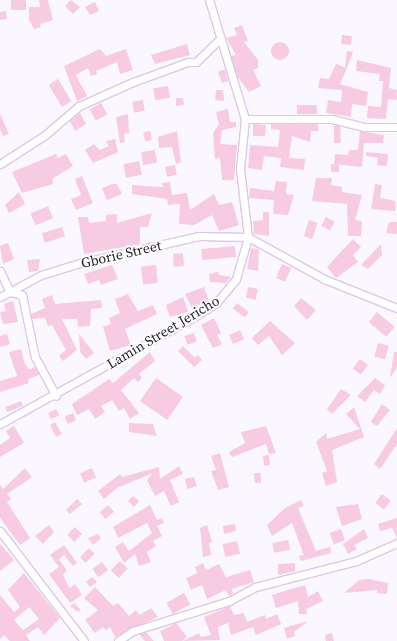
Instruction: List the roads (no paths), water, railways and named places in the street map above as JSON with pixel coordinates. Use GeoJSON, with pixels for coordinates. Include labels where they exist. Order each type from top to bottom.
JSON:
{"type":"FeatureCollection","features":[{"type":"Feature","properties":{"kind":"street","name":"Lamin Street Jericho"},"geometry":{"type":"LineString","coordinates":[[0,424],[56,396],[216,303],[236,279],[248,237],[240,169],[245,119],[239,92],[219,40],[209,0]]}},
{"type":"Feature","properties":{"kind":"street"},"geometry":{"type":"LineString","coordinates":[[0,164],[45,135],[80,106],[133,82],[188,62],[196,62],[219,40]]}},
{"type":"Feature","properties":{"kind":"street"},"geometry":{"type":"LineString","coordinates":[[245,119],[332,119],[364,127],[397,127]]}},
{"type":"Feature","properties":{"kind":"street","name":"Gborie Street"},"geometry":{"type":"LineString","coordinates":[[0,297],[41,276],[80,263],[199,236],[248,237]]}},
{"type":"Feature","properties":{"kind":"street"},"geometry":{"type":"LineString","coordinates":[[248,237],[324,279],[397,308]]}},
{"type":"Feature","properties":{"kind":"street"},"geometry":{"type":"LineString","coordinates":[[0,271],[10,292],[22,295],[35,357],[56,396]]}},
{"type":"Feature","properties":{"kind":"street"},"geometry":{"type":"LineString","coordinates":[[0,531],[84,641]]}},
{"type":"Feature","properties":{"kind":"street"},"geometry":{"type":"LineString","coordinates":[[118,641],[133,631],[229,601],[255,587],[356,561],[397,543]]}}]}
